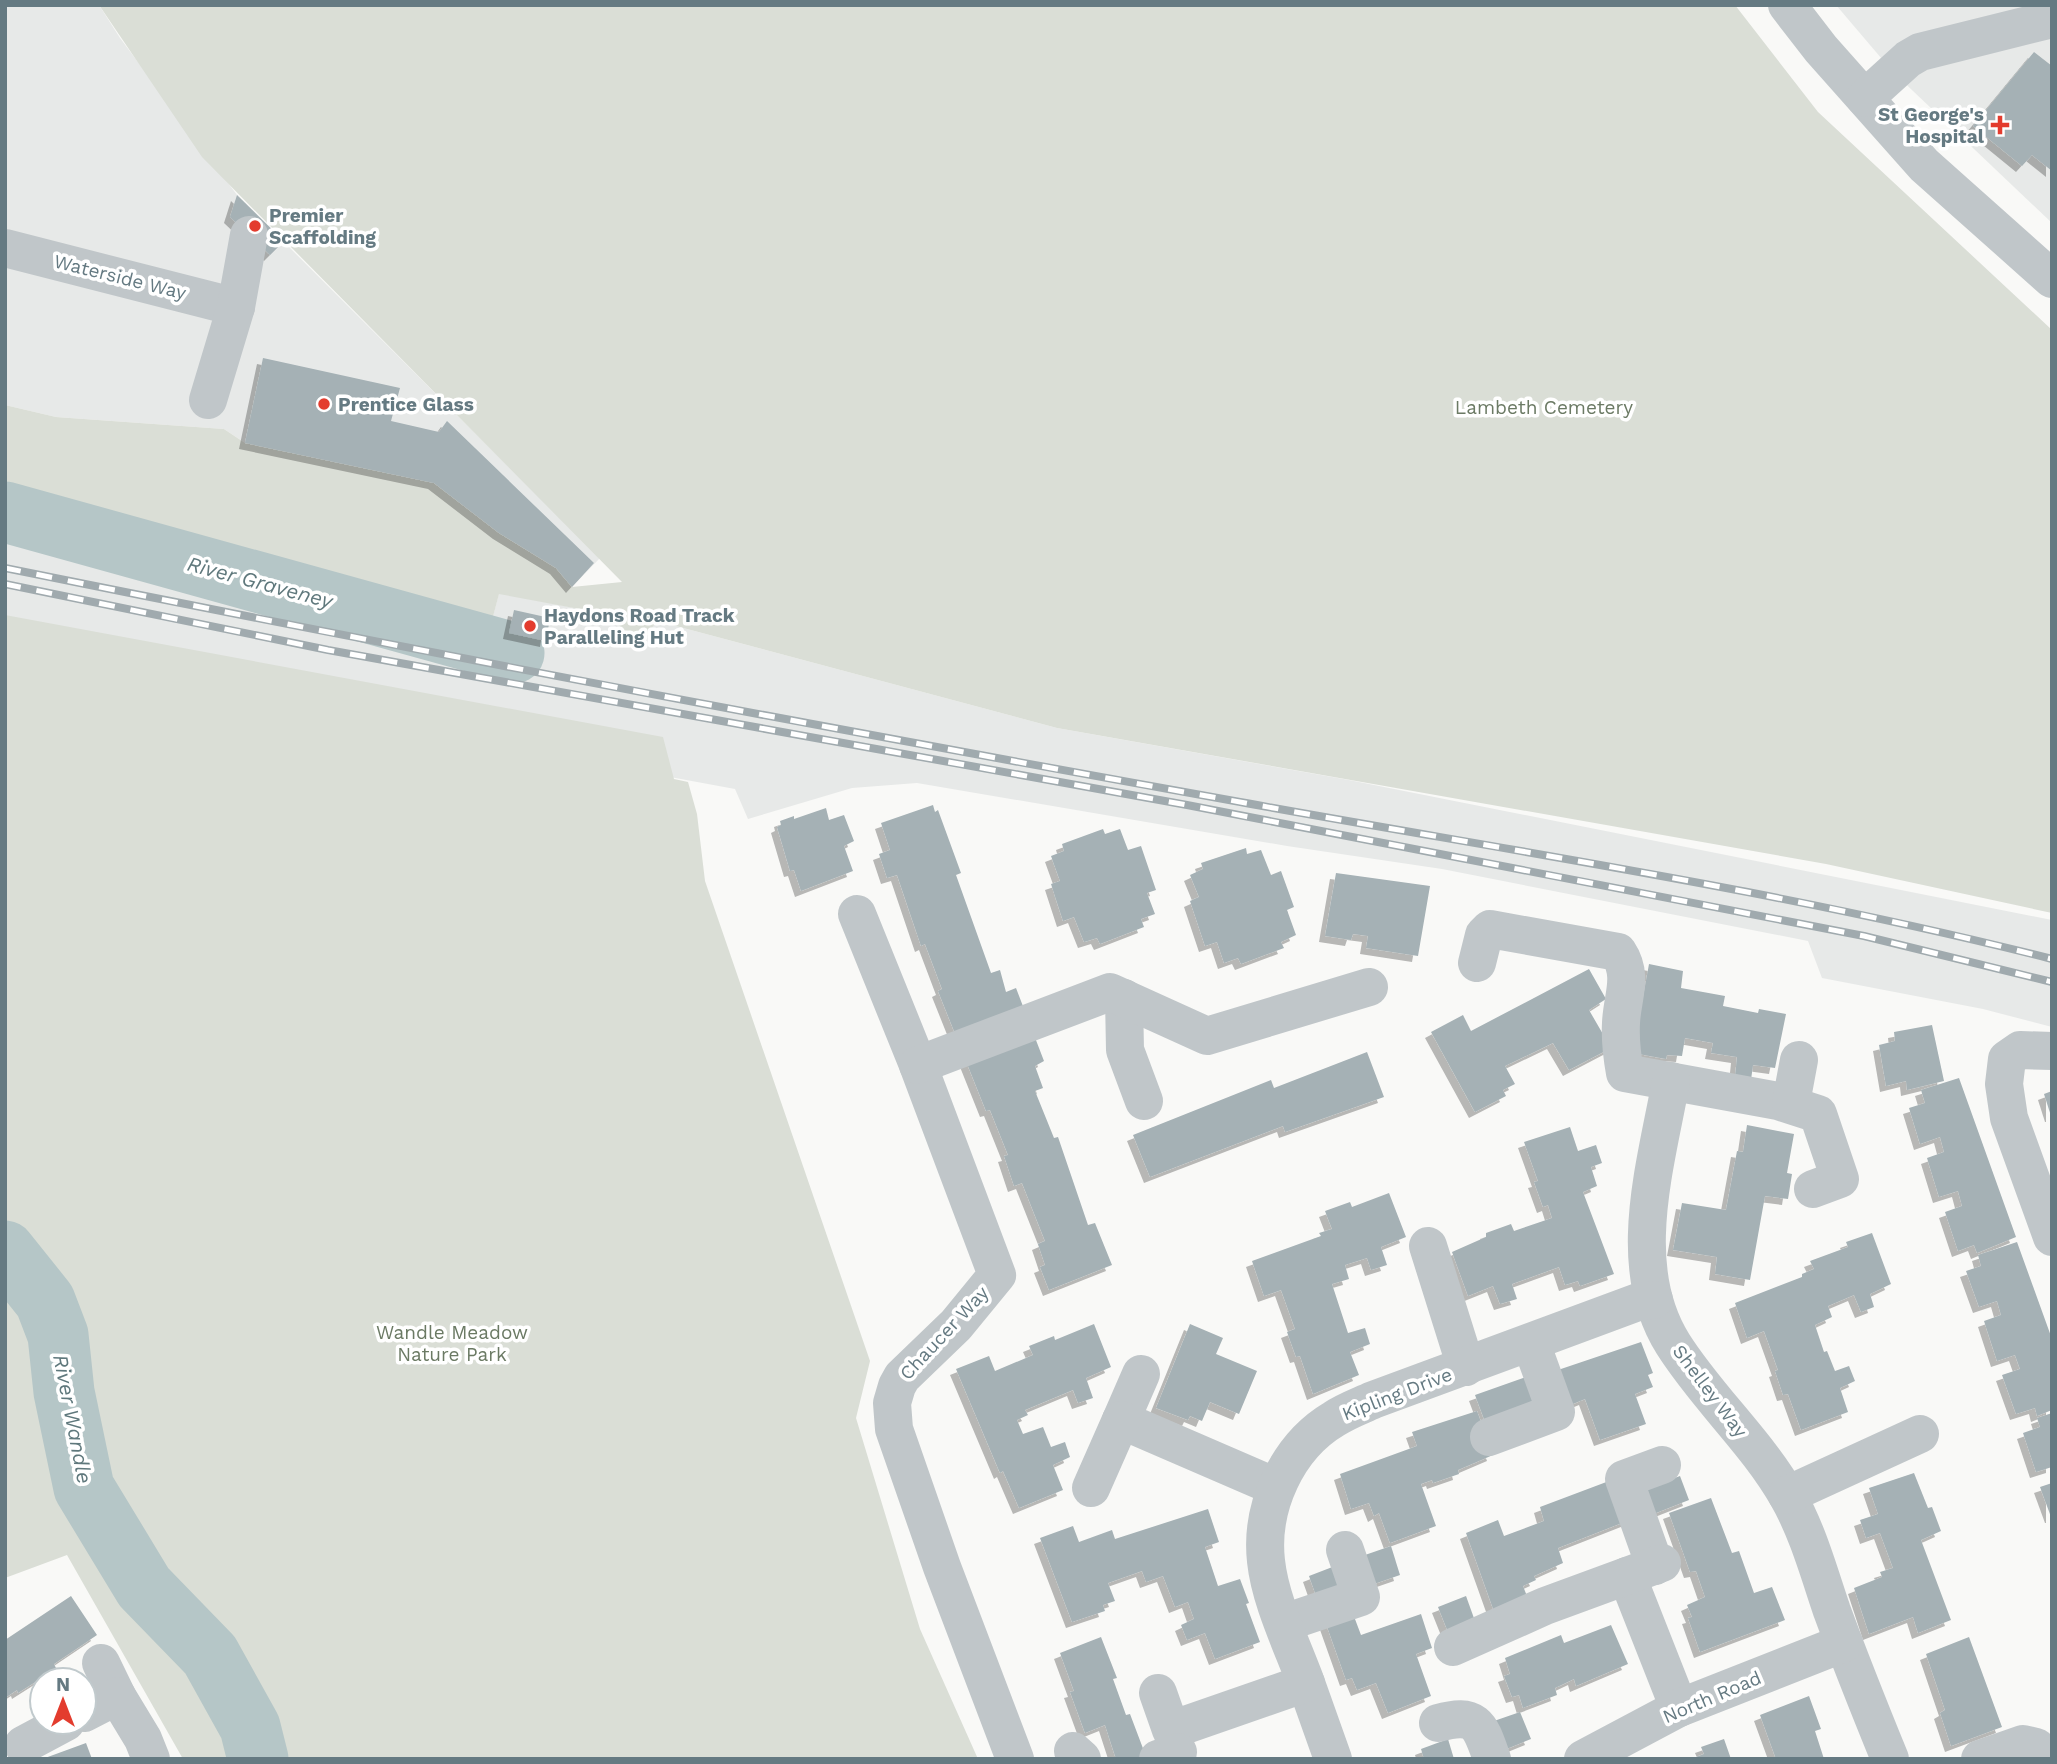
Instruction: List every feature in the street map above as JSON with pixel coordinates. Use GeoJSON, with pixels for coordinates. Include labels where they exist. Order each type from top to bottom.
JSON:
{"type":"FeatureCollection","features":[{"type":"Feature","properties":{"kind":"street"},"geometry":{"type":"LineString","coordinates":[[1787,5],[1821,49],[1924,165],[2052,279]]}},
{"type":"Feature","properties":{"kind":"street"},"geometry":{"type":"LineString","coordinates":[[1865,98],[1908,58],[1920,52],[2052,19]]}},
{"type":"Feature","properties":{"kind":"street"},"geometry":{"type":"LineString","coordinates":[[208,400],[243,318],[249,235]]}},
{"type":"Feature","properties":{"kind":"street","name":"Waterside Way"},"geometry":{"type":"LineString","coordinates":[[5,248],[243,318]]}},
{"type":"Feature","properties":{"kind":"street","name":"Chaucer Way"},"geometry":{"type":"LineString","coordinates":[[857,914],[918,1065],[997,1275],[956,1325],[902,1377],[892,1403],[894,1429],[946,1580],[1015,1759]]}},
{"type":"Feature","properties":{"kind":"street"},"geometry":{"type":"LineString","coordinates":[[1477,963],[1484,935],[1490,929],[1618,952],[1625,962],[1628,983],[1621,1020],[1625,1073],[1791,1103],[1818,1114],[1840,1179],[1813,1189]]}},
{"type":"Feature","properties":{"kind":"street"},"geometry":{"type":"LineString","coordinates":[[918,1065],[1110,992],[1207,1036],[1369,987]]}},
{"type":"Feature","properties":{"kind":"street"},"geometry":{"type":"LineString","coordinates":[[1124,998],[1125,1050],[1144,1101]]}},
{"type":"Feature","properties":{"kind":"street"},"geometry":{"type":"LineString","coordinates":[[2052,1051],[2020,1050],[2007,1059],[2004,1084],[2008,1118],[2052,1237]]}},
{"type":"Feature","properties":{"kind":"street"},"geometry":{"type":"LineString","coordinates":[[1791,1103],[1799,1060]]}},
{"type":"Feature","properties":{"kind":"street","name":"Shelley Way"},"geometry":{"type":"LineString","coordinates":[[1685,1083],[1650,1200],[1648,1265],[1654,1300],[1672,1343],[1764,1462],[1799,1518],[1890,1759]]}},
{"type":"Feature","properties":{"kind":"street","name":"Kipling Drive"},"geometry":{"type":"LineString","coordinates":[[1428,1246],[1466,1367]]}},
{"type":"Feature","properties":{"kind":"street","name":"Kipling Drive"},"geometry":{"type":"LineString","coordinates":[[1333,1759],[1284,1623],[1266,1560],[1266,1525],[1276,1487],[1298,1448],[1333,1419],[1373,1400],[1638,1302],[1654,1300]]}},
{"type":"Feature","properties":{"kind":"street"},"geometry":{"type":"LineString","coordinates":[[1489,1437],[1556,1412],[1531,1343]]}},
{"type":"Feature","properties":{"kind":"street"},"geometry":{"type":"LineString","coordinates":[[1091,1488],[1141,1374]]}},
{"type":"Feature","properties":{"kind":"street"},"geometry":{"type":"LineString","coordinates":[[1121,1420],[1276,1487]]}},
{"type":"Feature","properties":{"kind":"street"},"geometry":{"type":"LineString","coordinates":[[1787,1495],[1920,1434]]}},
{"type":"Feature","properties":{"kind":"street"},"geometry":{"type":"LineString","coordinates":[[1662,1465],[1624,1479],[1648,1569],[1679,1708]]}},
{"type":"Feature","properties":{"kind":"street"},"geometry":{"type":"LineString","coordinates":[[1284,1623],[1366,1612],[1345,1550]]}},
{"type":"Feature","properties":{"kind":"street"},"geometry":{"type":"LineString","coordinates":[[1453,1647],[1545,1606],[1648,1569]]}},
{"type":"Feature","properties":{"kind":"street","name":"North Road"},"geometry":{"type":"LineString","coordinates":[[1583,1759],[1679,1708],[1844,1643]]}},
{"type":"Feature","properties":{"kind":"street"},"geometry":{"type":"LineString","coordinates":[[1158,1693],[1172,1750],[1306,1683]]}},
{"type":"Feature","properties":{"kind":"street"},"geometry":{"type":"LineString","coordinates":[[101,1691],[143,1739],[151,1759]]}},
{"type":"Feature","properties":{"kind":"street"},"geometry":{"type":"LineString","coordinates":[[1438,1723],[1457,1718],[1470,1719],[1477,1724],[1492,1759]]}},
{"type":"Feature","properties":{"kind":"street"},"geometry":{"type":"LineString","coordinates":[[23,1745],[40,1736]]}},
{"type":"Feature","properties":{"kind":"street"},"geometry":{"type":"LineString","coordinates":[[1980,1759],[2024,1744],[2036,1747],[2040,1759]]}},
{"type":"Feature","properties":{"kind":"shaded area"},"geometry":{"type":"Polygon","coordinates":[[[5,5],[99,5],[120,38],[237,195],[600,558],[572,587],[245,443],[224,429],[56,417],[5,405],[5,5]]]}},
{"type":"Feature","properties":{"kind":"shaded area","name":"St George's Hospital"},"geometry":{"type":"Polygon","coordinates":[[[1836,5],[2052,5],[2052,223],[1893,72],[1836,5]]]}},
{"type":"Feature","properties":{"kind":"shaded area"},"geometry":{"type":"Polygon","coordinates":[[[5,525],[490,628],[499,593],[606,614],[640,644],[657,621],[1057,728],[1349,780],[2052,920],[2052,1027],[1983,1009],[1822,978],[1808,941],[1442,869],[1287,846],[917,783],[852,788],[748,819],[735,789],[5,654],[5,525]]]}},
{"type":"Feature","properties":{"kind":"green space","name":"Lambeth Cemetery"},"geometry":{"type":"Polygon","coordinates":[[[99,5],[1735,5],[1818,112],[2052,330],[2052,913],[1826,864],[1057,728],[657,621],[640,645],[606,614],[499,594],[490,628],[5,525],[5,405],[56,417],[224,429],[245,443],[434,483],[499,533],[556,568],[572,587],[622,582],[202,157],[99,5]]]}},
{"type":"Feature","properties":{"kind":"green space","name":"Wandle Meadow Nature Park"},"geometry":{"type":"Polygon","coordinates":[[[5,615],[663,737],[674,779],[688,782],[697,814],[705,881],[870,1361],[856,1418],[920,1629],[978,1759],[183,1759],[67,1555],[5,1578],[5,615]]]}},
{"type":"Feature","properties":{"kind":"building"},"geometry":{"type":"Polygon","coordinates":[[[2034,52],[2052,66],[2052,171],[2032,155],[2022,166],[1973,126],[2034,52]]]}},
{"type":"Feature","properties":{"kind":"building","name":"Premier Scaffolding"},"geometry":{"type":"Polygon","coordinates":[[[237,195],[284,241],[270,255],[230,217],[237,195]]]}},
{"type":"Feature","properties":{"kind":"building","name":"Prentice Glass"},"geometry":{"type":"Polygon","coordinates":[[[263,358],[400,388],[391,421],[439,432],[447,421],[594,563],[572,587],[556,568],[499,533],[434,483],[245,443],[263,358]]]}},
{"type":"Feature","properties":{"kind":"building","name":"Haydons Road Track Paralleling Hut"},"geometry":{"type":"Polygon","coordinates":[[[514,610],[550,618],[546,641],[509,633],[514,610]]]}},
{"type":"Feature","properties":{"kind":"building"},"geometry":{"type":"Polygon","coordinates":[[[933,805],[935,812],[938,810],[961,873],[956,875],[991,973],[1000,970],[1006,992],[1016,988],[1044,1061],[1035,1066],[1043,1088],[1035,1091],[1054,1138],[1058,1137],[1088,1225],[1095,1223],[1112,1265],[1049,1290],[1040,1267],[1045,1265],[1038,1244],[1045,1241],[1022,1183],[1014,1186],[1004,1156],[1008,1155],[990,1110],[986,1111],[938,991],[942,989],[925,944],[921,946],[897,875],[887,878],[879,854],[890,850],[881,823],[933,805]]]}},
{"type":"Feature","properties":{"kind":"building"},"geometry":{"type":"Polygon","coordinates":[[[826,808],[829,820],[844,815],[854,841],[844,846],[853,871],[801,891],[794,870],[790,871],[777,827],[781,825],[780,821],[826,808]]]}},
{"type":"Feature","properties":{"kind":"building"},"geometry":{"type":"Polygon","coordinates":[[[1103,829],[1105,834],[1120,829],[1128,850],[1141,846],[1156,890],[1147,893],[1155,914],[1141,919],[1144,927],[1100,944],[1097,938],[1084,942],[1074,917],[1063,921],[1051,884],[1060,881],[1051,856],[1064,851],[1062,844],[1103,829]]]}},
{"type":"Feature","properties":{"kind":"building"},"geometry":{"type":"Polygon","coordinates":[[[1246,848],[1247,854],[1261,850],[1271,875],[1281,871],[1294,907],[1287,910],[1296,935],[1281,942],[1284,948],[1241,964],[1238,958],[1224,963],[1217,942],[1205,946],[1190,901],[1199,897],[1190,875],[1203,869],[1201,863],[1246,848]]]}},
{"type":"Feature","properties":{"kind":"building"},"geometry":{"type":"Polygon","coordinates":[[[1336,873],[1430,886],[1418,956],[1366,948],[1368,936],[1353,934],[1351,940],[1325,936],[1336,873]]]}},
{"type":"Feature","properties":{"kind":"building"},"geometry":{"type":"Polygon","coordinates":[[[1649,964],[1683,971],[1681,988],[1725,996],[1723,1006],[1758,1013],[1759,1009],[1786,1014],[1775,1068],[1753,1065],[1751,1080],[1735,1077],[1737,1057],[1711,1053],[1713,1043],[1685,1038],[1682,1056],[1667,1055],[1666,1059],[1633,1053],[1649,964]]]}},
{"type":"Feature","properties":{"kind":"building"},"geometry":{"type":"Polygon","coordinates":[[[1589,969],[1606,999],[1589,1010],[1611,1048],[1569,1070],[1553,1043],[1505,1066],[1515,1084],[1503,1090],[1506,1096],[1475,1112],[1431,1032],[1463,1015],[1471,1031],[1589,969]]]}},
{"type":"Feature","properties":{"kind":"building"},"geometry":{"type":"Polygon","coordinates":[[[1932,1025],[1944,1081],[1907,1090],[1906,1081],[1886,1086],[1879,1045],[1895,1041],[1894,1032],[1932,1025]]]}},
{"type":"Feature","properties":{"kind":"building"},"geometry":{"type":"Polygon","coordinates":[[[1367,1052],[1384,1097],[1285,1132],[1283,1126],[1150,1177],[1133,1135],[1271,1080],[1274,1088],[1367,1052]]]}},
{"type":"Feature","properties":{"kind":"building"},"geometry":{"type":"Polygon","coordinates":[[[1959,1078],[2016,1237],[1977,1253],[1974,1245],[1958,1251],[1945,1212],[1962,1206],[1958,1191],[1939,1197],[1927,1158],[1944,1152],[1940,1137],[1920,1144],[1909,1108],[1925,1103],[1921,1090],[1959,1078]]]}},
{"type":"Feature","properties":{"kind":"building"},"geometry":{"type":"Polygon","coordinates":[[[2052,1091],[2052,1116],[2051,1116],[2044,1094],[2052,1091]]]}},
{"type":"Feature","properties":{"kind":"building"},"geometry":{"type":"Polygon","coordinates":[[[1747,1125],[1794,1134],[1787,1173],[1792,1174],[1788,1199],[1765,1196],[1750,1280],[1715,1274],[1717,1257],[1673,1250],[1682,1203],[1726,1210],[1737,1151],[1743,1152],[1747,1125]]]}},
{"type":"Feature","properties":{"kind":"building"},"geometry":{"type":"Polygon","coordinates":[[[1570,1127],[1578,1151],[1596,1145],[1602,1163],[1591,1167],[1597,1186],[1583,1192],[1614,1274],[1580,1286],[1578,1281],[1565,1285],[1559,1267],[1512,1284],[1517,1299],[1500,1304],[1493,1286],[1468,1296],[1452,1252],[1486,1237],[1486,1233],[1511,1224],[1514,1231],[1552,1218],[1548,1205],[1543,1207],[1534,1182],[1538,1181],[1524,1142],[1570,1127]]]}},
{"type":"Feature","properties":{"kind":"building"},"geometry":{"type":"Polygon","coordinates":[[[1389,1193],[1406,1237],[1381,1247],[1387,1265],[1371,1270],[1367,1258],[1345,1265],[1349,1279],[1332,1284],[1348,1333],[1365,1328],[1370,1344],[1350,1352],[1359,1375],[1313,1394],[1300,1356],[1296,1357],[1287,1332],[1295,1329],[1281,1290],[1264,1296],[1252,1261],[1321,1236],[1319,1233],[1332,1229],[1325,1211],[1350,1202],[1352,1207],[1389,1193]]]}},
{"type":"Feature","properties":{"kind":"building"},"geometry":{"type":"Polygon","coordinates":[[[1872,1233],[1891,1284],[1870,1294],[1874,1307],[1861,1312],[1854,1295],[1828,1306],[1832,1317],[1815,1325],[1824,1352],[1827,1351],[1835,1371],[1849,1366],[1855,1381],[1840,1388],[1848,1412],[1801,1430],[1788,1394],[1783,1395],[1775,1371],[1778,1370],[1764,1331],[1747,1338],[1735,1303],[1802,1277],[1802,1274],[1814,1269],[1810,1261],[1848,1247],[1846,1242],[1872,1233]]]}},
{"type":"Feature","properties":{"kind":"building"},"geometry":{"type":"Polygon","coordinates":[[[2017,1242],[2052,1339],[2052,1410],[2037,1416],[2035,1408],[2016,1414],[2002,1375],[2020,1369],[2015,1355],[1997,1361],[1984,1321],[2001,1315],[1997,1301],[1979,1307],[1966,1271],[1981,1266],[1978,1255],[2017,1242]]]}},
{"type":"Feature","properties":{"kind":"building"},"geometry":{"type":"Polygon","coordinates":[[[1094,1324],[1111,1367],[1086,1378],[1093,1398],[1078,1403],[1073,1390],[1025,1410],[1028,1415],[1017,1420],[1023,1434],[1043,1427],[1051,1447],[1065,1442],[1070,1457],[1053,1465],[1063,1490],[1019,1508],[1003,1471],[1000,1473],[956,1369],[989,1356],[995,1371],[1033,1355],[1029,1346],[1054,1336],[1055,1340],[1094,1324]]]}},
{"type":"Feature","properties":{"kind":"building"},"geometry":{"type":"Polygon","coordinates":[[[1190,1324],[1223,1338],[1216,1354],[1257,1371],[1239,1414],[1210,1402],[1202,1421],[1190,1416],[1188,1420],[1156,1408],[1190,1324]]]}},
{"type":"Feature","properties":{"kind":"building"},"geometry":{"type":"Polygon","coordinates":[[[1641,1342],[1653,1373],[1648,1375],[1653,1387],[1635,1394],[1646,1424],[1600,1440],[1585,1399],[1568,1406],[1484,1419],[1475,1395],[1554,1367],[1555,1371],[1641,1342]]]}},
{"type":"Feature","properties":{"kind":"building"},"geometry":{"type":"Polygon","coordinates":[[[1477,1411],[1493,1455],[1458,1470],[1459,1474],[1421,1484],[1436,1526],[1390,1543],[1379,1513],[1374,1516],[1369,1503],[1351,1509],[1340,1474],[1417,1446],[1412,1432],[1477,1411]]]}},
{"type":"Feature","properties":{"kind":"building"},"geometry":{"type":"Polygon","coordinates":[[[2052,1413],[2052,1467],[2036,1472],[2023,1433],[2040,1427],[2037,1418],[2052,1413]]]}},
{"type":"Feature","properties":{"kind":"building"},"geometry":{"type":"Polygon","coordinates":[[[1914,1473],[1941,1531],[1921,1540],[1951,1620],[1918,1633],[1913,1617],[1869,1634],[1854,1588],[1882,1577],[1880,1572],[1893,1568],[1880,1533],[1866,1538],[1860,1520],[1878,1514],[1869,1488],[1914,1473]]]}},
{"type":"Feature","properties":{"kind":"building"},"geometry":{"type":"Polygon","coordinates":[[[1680,1476],[1689,1500],[1558,1548],[1563,1563],[1534,1576],[1536,1580],[1523,1586],[1530,1604],[1496,1617],[1466,1533],[1498,1520],[1504,1536],[1544,1521],[1540,1507],[1617,1478],[1623,1497],[1680,1476]]]}},
{"type":"Feature","properties":{"kind":"building"},"geometry":{"type":"Polygon","coordinates":[[[2052,1483],[2052,1517],[2051,1517],[2040,1487],[2052,1483]]]}},
{"type":"Feature","properties":{"kind":"building"},"geometry":{"type":"Polygon","coordinates":[[[1711,1498],[1732,1553],[1739,1551],[1754,1593],[1772,1587],[1785,1620],[1700,1652],[1688,1618],[1692,1617],[1687,1605],[1705,1597],[1696,1571],[1690,1572],[1669,1513],[1711,1498]]]}},
{"type":"Feature","properties":{"kind":"building"},"geometry":{"type":"Polygon","coordinates":[[[1208,1509],[1219,1542],[1205,1547],[1218,1586],[1240,1579],[1260,1642],[1215,1659],[1205,1633],[1187,1640],[1181,1625],[1194,1619],[1188,1602],[1175,1607],[1163,1576],[1146,1582],[1142,1571],[1108,1583],[1115,1601],[1103,1605],[1105,1611],[1072,1622],[1040,1538],[1073,1526],[1079,1542],[1112,1530],[1115,1539],[1208,1509]]]}},
{"type":"Feature","properties":{"kind":"building"},"geometry":{"type":"Polygon","coordinates":[[[1391,1546],[1400,1575],[1374,1584],[1365,1555],[1391,1546]]]}},
{"type":"Feature","properties":{"kind":"building"},"geometry":{"type":"Polygon","coordinates":[[[1335,1566],[1361,1635],[1421,1614],[1432,1648],[1416,1654],[1431,1696],[1388,1713],[1376,1683],[1357,1690],[1352,1678],[1346,1680],[1309,1576],[1335,1566]]]}},
{"type":"Feature","properties":{"kind":"building"},"geometry":{"type":"Polygon","coordinates":[[[71,1596],[97,1635],[54,1664],[55,1666],[28,1666],[28,1687],[5,1698],[5,1640],[71,1596]]]}},
{"type":"Feature","properties":{"kind":"building"},"geometry":{"type":"Polygon","coordinates":[[[1466,1596],[1475,1621],[1448,1632],[1438,1607],[1466,1596]]]}},
{"type":"Feature","properties":{"kind":"building"},"geometry":{"type":"Polygon","coordinates":[[[1611,1625],[1628,1664],[1576,1686],[1574,1679],[1555,1688],[1557,1695],[1523,1708],[1519,1695],[1512,1697],[1504,1676],[1510,1674],[1505,1658],[1561,1635],[1564,1643],[1611,1625]]]}},
{"type":"Feature","properties":{"kind":"building"},"geometry":{"type":"Polygon","coordinates":[[[1101,1637],[1117,1678],[1113,1679],[1126,1715],[1130,1714],[1147,1759],[1116,1759],[1105,1725],[1085,1733],[1060,1653],[1101,1637]]]}},
{"type":"Feature","properties":{"kind":"building"},"geometry":{"type":"Polygon","coordinates":[[[1969,1637],[2002,1727],[1951,1746],[1940,1713],[1945,1710],[1926,1654],[1969,1637]]]}},
{"type":"Feature","properties":{"kind":"building"},"geometry":{"type":"Polygon","coordinates":[[[1809,1696],[1821,1729],[1815,1731],[1824,1759],[1776,1759],[1760,1715],[1809,1696]]]}},
{"type":"Feature","properties":{"kind":"building"},"geometry":{"type":"Polygon","coordinates":[[[1520,1712],[1531,1739],[1504,1750],[1494,1721],[1520,1712]]]}},
{"type":"Feature","properties":{"kind":"building"},"geometry":{"type":"Polygon","coordinates":[[[1448,1739],[1454,1759],[1424,1759],[1421,1749],[1448,1739]]]}},
{"type":"Feature","properties":{"kind":"building"},"geometry":{"type":"Polygon","coordinates":[[[1724,1739],[1731,1759],[1691,1759],[1704,1754],[1701,1747],[1724,1739]]]}},
{"type":"Feature","properties":{"kind":"building"},"geometry":{"type":"Polygon","coordinates":[[[86,1743],[92,1759],[45,1759],[45,1758],[86,1743]]]}},
{"type":"Feature","properties":{"kind":"waterway","name":"River Graveney"},"geometry":{"type":"LineString","coordinates":[[5,512],[514,653]]}},
{"type":"Feature","properties":{"kind":"waterway","name":"River Wandle"},"geometry":{"type":"LineString","coordinates":[[5,1251],[45,1301],[58,1335],[64,1392],[84,1488],[144,1587],[210,1655],[250,1727],[258,1759]]}},
{"type":"Feature","properties":{"kind":"railway"},"geometry":{"type":"LineString","coordinates":[[5,568],[770,716],[1642,872],[1848,912],[2052,959]]}},
{"type":"Feature","properties":{"kind":"railway"},"geometry":{"type":"LineString","coordinates":[[5,584],[328,650],[1187,805],[1864,936],[2052,982]]}},
{"type":"Feature","properties":{"kind":"place","name":"St George's Hospital"},"geometry":{"type":"Point","coordinates":[2000,125]}},
{"type":"Feature","properties":{"kind":"place","name":"Premier Scaffolding"},"geometry":{"type":"Point","coordinates":[255,226]}},
{"type":"Feature","properties":{"kind":"place","name":"Prentice Glass"},"geometry":{"type":"Point","coordinates":[324,404]}},
{"type":"Feature","properties":{"kind":"place","name":"Haydons Road Track Paralleling Hut"},"geometry":{"type":"Point","coordinates":[530,626]}}]}
